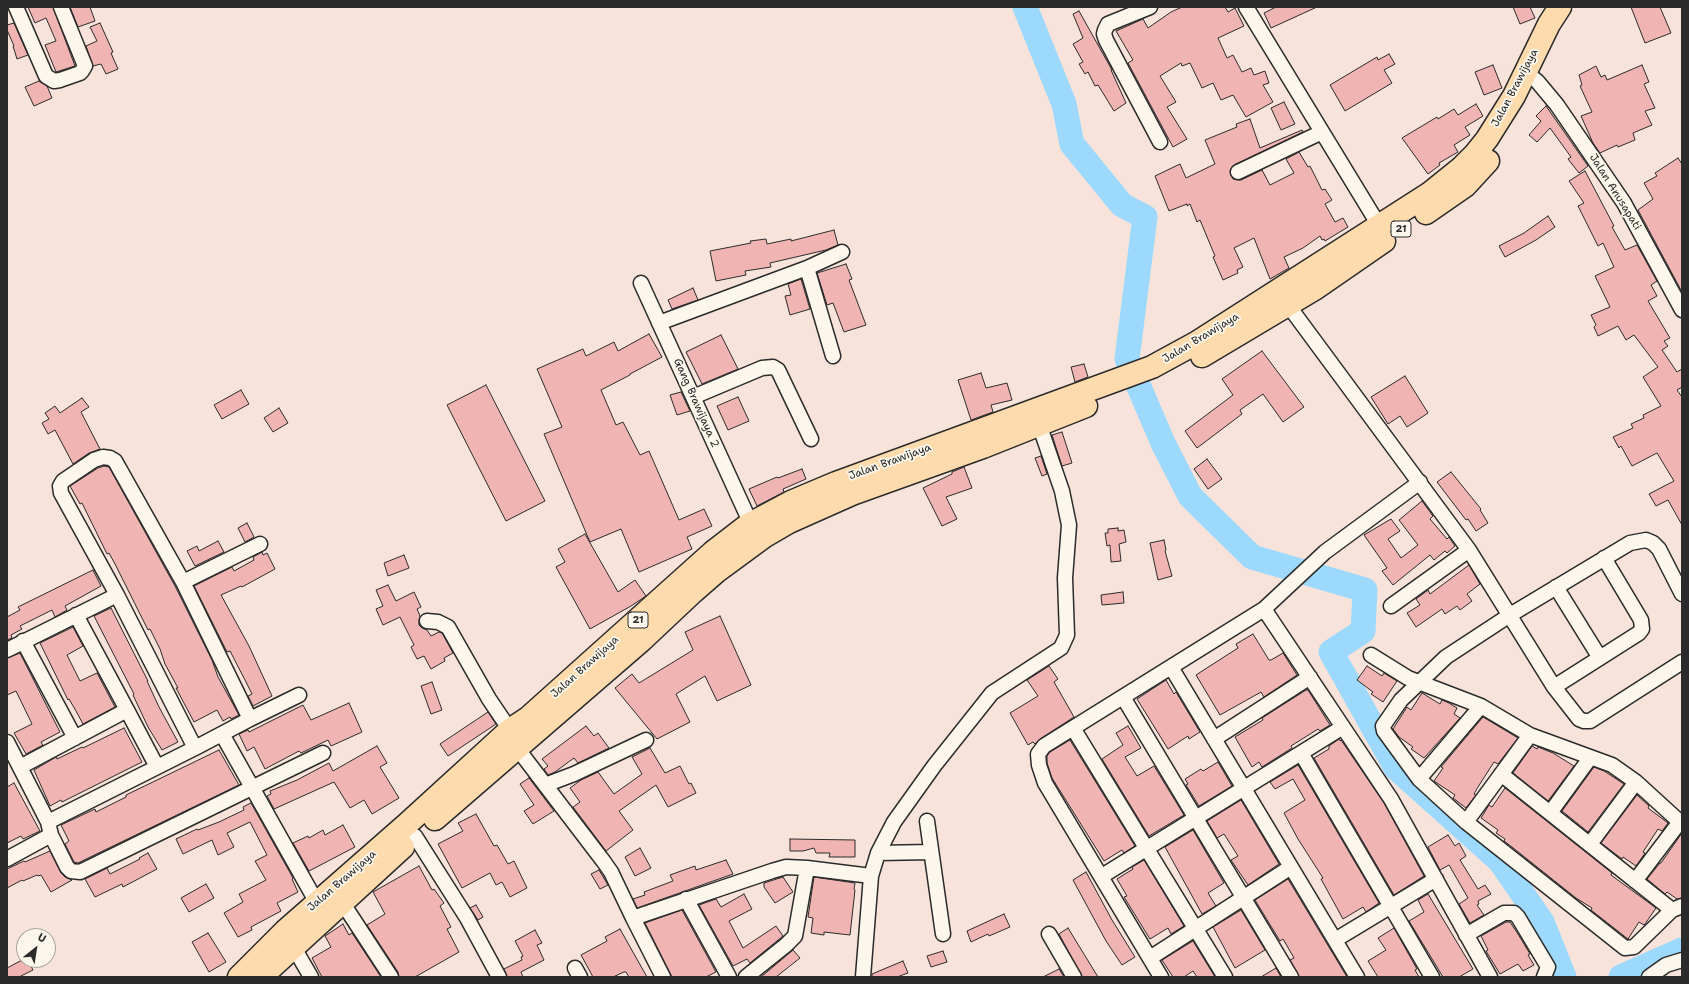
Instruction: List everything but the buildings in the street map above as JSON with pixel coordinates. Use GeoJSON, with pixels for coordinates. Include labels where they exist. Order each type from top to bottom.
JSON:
{"type":"FeatureCollection","features":[{"type":"Feature","properties":{"kind":"highway","name":"Jalan Brawijaya"},"geometry":{"type":"LineString","coordinates":[[1531,77],[1549,24],[1560,7]]}},
{"type":"Feature","properties":{"kind":"highway","name":"Jalan Brawijaya"},"geometry":{"type":"LineString","coordinates":[[1154,373],[1168,374],[1213,350],[1316,288],[1461,168],[1475,154],[1495,128],[1514,96],[1531,77],[1574,7]]}},
{"type":"Feature","properties":{"kind":"highway","name":"Jalan Brawijaya"},"geometry":{"type":"LineString","coordinates":[[533,723],[617,639],[682,579],[713,552],[751,524],[791,502],[836,483],[1154,373],[1196,343],[1383,233]]}},
{"type":"Feature","properties":{"kind":"highway","name":"Jalan Brawijaya"},"geometry":{"type":"LineString","coordinates":[[343,895],[514,739],[642,640],[716,572],[765,536],[838,499],[983,447],[1039,424],[1109,389]]}},
{"type":"Feature","properties":{"kind":"highway","name":"Jalan Brawijaya"},"geometry":{"type":"LineString","coordinates":[[238,977],[269,945],[343,895],[415,836],[514,739]]}},
{"type":"Feature","properties":{"kind":"highway","name":"Jalan Brawijaya"},"geometry":{"type":"LineString","coordinates":[[261,977],[293,946],[322,910]]}},
{"type":"Feature","properties":{"kind":"street"},"geometry":{"type":"LineString","coordinates":[[16,7],[46,76],[54,80],[60,80],[80,73],[85,66],[61,7]]}},
{"type":"Feature","properties":{"kind":"street"},"geometry":{"type":"LineString","coordinates":[[1150,7],[1108,24],[1104,34],[1160,142]]}},
{"type":"Feature","properties":{"kind":"street"},"geometry":{"type":"LineString","coordinates":[[1246,7],[1383,233]]}},
{"type":"Feature","properties":{"kind":"street","name":"Jalan Anusapati"},"geometry":{"type":"LineString","coordinates":[[1531,77],[1557,104],[1624,204],[1682,310]]}},
{"type":"Feature","properties":{"kind":"street"},"geometry":{"type":"LineString","coordinates":[[1238,172],[1322,132]]}},
{"type":"Feature","properties":{"kind":"street"},"geometry":{"type":"LineString","coordinates":[[659,323],[807,268],[842,252]]}},
{"type":"Feature","properties":{"kind":"street"},"geometry":{"type":"LineString","coordinates":[[807,268],[833,356]]}},
{"type":"Feature","properties":{"kind":"street","name":"Gang Brawijaya 2"},"geometry":{"type":"LineString","coordinates":[[641,283],[751,524]]}},
{"type":"Feature","properties":{"kind":"street"},"geometry":{"type":"LineString","coordinates":[[1288,305],[1469,550],[1554,688],[1579,718],[1584,721],[1590,721],[1682,662]]}},
{"type":"Feature","properties":{"kind":"street"},"geometry":{"type":"LineString","coordinates":[[693,397],[762,368],[773,367],[778,370],[810,439]]}},
{"type":"Feature","properties":{"kind":"street"},"geometry":{"type":"LineString","coordinates":[[863,977],[871,876],[878,853],[894,822],[934,766],[992,693],[1061,648],[1067,635],[1068,624],[1065,578],[1069,525],[1062,491],[1039,424]]}},
{"type":"Feature","properties":{"kind":"street"},"geometry":{"type":"LineString","coordinates":[[195,748],[117,595],[61,493],[60,486],[63,481],[94,460],[103,457],[110,458],[115,461],[182,582],[250,719]]}},
{"type":"Feature","properties":{"kind":"street"},"geometry":{"type":"LineString","coordinates":[[1161,977],[1045,783],[1038,764],[1038,754],[1044,746],[1264,609],[1325,552],[1420,482]]}},
{"type":"Feature","properties":{"kind":"street"},"geometry":{"type":"LineString","coordinates":[[1501,774],[1635,881],[1677,908],[1638,944],[1634,947],[1625,948],[1466,822],[1419,779],[1384,731],[1383,726],[1401,700],[1446,657],[1510,615],[1630,543],[1646,540],[1653,543],[1659,549],[1682,594]]}},
{"type":"Feature","properties":{"kind":"street"},"geometry":{"type":"LineString","coordinates":[[182,582],[260,544]]}},
{"type":"Feature","properties":{"kind":"street"},"geometry":{"type":"LineString","coordinates":[[1391,606],[1469,550]]}},
{"type":"Feature","properties":{"kind":"street"},"geometry":{"type":"LineString","coordinates":[[1554,688],[1640,633],[1642,626],[1641,620],[1604,558]]}},
{"type":"Feature","properties":{"kind":"street"},"geometry":{"type":"LineString","coordinates":[[1556,587],[1600,658]]}},
{"type":"Feature","properties":{"kind":"street"},"geometry":{"type":"LineString","coordinates":[[7,650],[117,595]]}},
{"type":"Feature","properties":{"kind":"street"},"geometry":{"type":"LineString","coordinates":[[1264,609],[1391,799],[1490,977]]}},
{"type":"Feature","properties":{"kind":"street"},"geometry":{"type":"LineString","coordinates":[[76,615],[157,767]]}},
{"type":"Feature","properties":{"kind":"street"},"geometry":{"type":"LineString","coordinates":[[427,621],[438,622],[448,627],[489,699],[514,739],[545,785],[608,867],[663,977]]}},
{"type":"Feature","properties":{"kind":"street"},"geometry":{"type":"LineString","coordinates":[[23,641],[75,738]]}},
{"type":"Feature","properties":{"kind":"street"},"geometry":{"type":"LineString","coordinates":[[1371,655],[1408,678],[1481,706],[1530,735],[1612,765],[1636,782],[1680,823],[1635,881]]}},
{"type":"Feature","properties":{"kind":"street"},"geometry":{"type":"LineString","coordinates":[[1171,667],[1357,977]]}},
{"type":"Feature","properties":{"kind":"street"},"geometry":{"type":"LineString","coordinates":[[1214,739],[1310,677]]}},
{"type":"Feature","properties":{"kind":"street"},"geometry":{"type":"LineString","coordinates":[[7,859],[50,829],[157,767],[299,695]]}},
{"type":"Feature","properties":{"kind":"street"},"geometry":{"type":"LineString","coordinates":[[1123,697],[1292,977]]}},
{"type":"Feature","properties":{"kind":"street"},"geometry":{"type":"LineString","coordinates":[[1419,779],[1481,706]]}},
{"type":"Feature","properties":{"kind":"street"},"geometry":{"type":"LineString","coordinates":[[20,767],[127,710]]}},
{"type":"Feature","properties":{"kind":"street"},"geometry":{"type":"LineString","coordinates":[[1102,876],[1343,727]]}},
{"type":"Feature","properties":{"kind":"street"},"geometry":{"type":"LineString","coordinates":[[1073,728],[1225,977]]}},
{"type":"Feature","properties":{"kind":"street"},"geometry":{"type":"LineString","coordinates":[[222,734],[251,788],[322,910]]}},
{"type":"Feature","properties":{"kind":"street"},"geometry":{"type":"LineString","coordinates":[[1466,822],[1530,735]]}},
{"type":"Feature","properties":{"kind":"street"},"geometry":{"type":"LineString","coordinates":[[545,785],[574,774],[646,740]]}},
{"type":"Feature","properties":{"kind":"street"},"geometry":{"type":"LineString","coordinates":[[7,742],[67,867],[71,871],[80,872],[323,753]]}},
{"type":"Feature","properties":{"kind":"street"},"geometry":{"type":"LineString","coordinates":[[1301,753],[1432,977]]}},
{"type":"Feature","properties":{"kind":"street"},"geometry":{"type":"LineString","coordinates":[[1550,812],[1590,758]]}},
{"type":"Feature","properties":{"kind":"street"},"geometry":{"type":"LineString","coordinates":[[1590,844],[1636,782]]}},
{"type":"Feature","properties":{"kind":"street"},"geometry":{"type":"LineString","coordinates":[[927,821],[930,852],[943,934]]}},
{"type":"Feature","properties":{"kind":"street"},"geometry":{"type":"LineString","coordinates":[[415,836],[467,918],[499,977]]}},
{"type":"Feature","properties":{"kind":"street"},"geometry":{"type":"LineString","coordinates":[[878,853],[930,852]]}},
{"type":"Feature","properties":{"kind":"street"},"geometry":{"type":"LineString","coordinates":[[633,918],[786,867],[807,868],[871,876]]}},
{"type":"Feature","properties":{"kind":"street"},"geometry":{"type":"LineString","coordinates":[[1150,958],[1291,867]]}},
{"type":"Feature","properties":{"kind":"street"},"geometry":{"type":"LineString","coordinates":[[746,977],[786,945],[794,936],[807,868]]}},
{"type":"Feature","properties":{"kind":"street"},"geometry":{"type":"LineString","coordinates":[[1335,940],[1436,879]]}},
{"type":"Feature","properties":{"kind":"street"},"geometry":{"type":"LineString","coordinates":[[343,895],[391,977]]}},
{"type":"Feature","properties":{"kind":"street"},"geometry":{"type":"LineString","coordinates":[[686,900],[729,977]]}},
{"type":"Feature","properties":{"kind":"street"},"geometry":{"type":"LineString","coordinates":[[1466,934],[1504,913],[1514,913],[1518,917],[1548,967],[1544,977]]}},
{"type":"Feature","properties":{"kind":"street"},"geometry":{"type":"LineString","coordinates":[[1049,934],[1074,977]]}},
{"type":"Feature","properties":{"kind":"street"},"geometry":{"type":"LineString","coordinates":[[293,946],[311,977]]}},
{"type":"Feature","properties":{"kind":"street"},"geometry":{"type":"LineString","coordinates":[[1649,977],[1666,965],[1682,960]]}},
{"type":"Feature","properties":{"kind":"waterway"},"geometry":{"type":"LineString","coordinates":[[1025,7],[1064,104],[1072,144],[1122,205],[1145,217],[1127,359],[1163,443],[1190,496],[1252,557],[1365,590],[1363,631],[1331,652],[1396,768],[1500,861],[1542,922],[1564,977]]}},
{"type":"Feature","properties":{"kind":"waterway"},"geometry":{"type":"LineString","coordinates":[[1621,977],[1682,950]]}}]}
